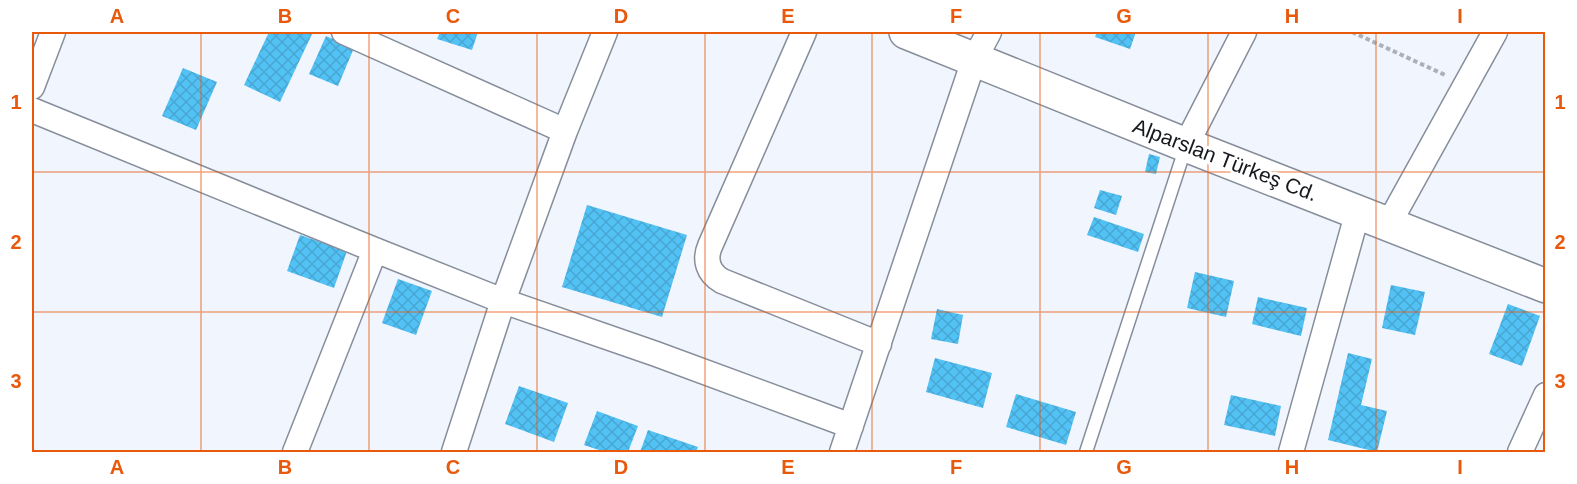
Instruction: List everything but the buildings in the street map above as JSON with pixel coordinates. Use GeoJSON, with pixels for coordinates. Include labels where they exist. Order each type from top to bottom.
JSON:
{"type":"FeatureCollection","features":[{"type":"Feature","properties":{"kind":"street"},"geometry":{"type":"LineString","coordinates":[[32,87],[53,32]]}},
{"type":"Feature","properties":{"kind":"street"},"geometry":{"type":"LineString","coordinates":[[344,32],[565,132]]}},
{"type":"Feature","properties":{"kind":"street"},"geometry":{"type":"LineString","coordinates":[[454,453],[503,301],[565,132],[606,32]]}},
{"type":"Feature","properties":{"kind":"street"},"geometry":{"type":"LineString","coordinates":[[804,32],[707,253],[707,260],[712,273],[722,281],[879,344]]}},
{"type":"Feature","properties":{"kind":"street","name":"Alparslan Türkeş Cd."},"geometry":{"type":"LineString","coordinates":[[906,32],[1545,286]]}},
{"type":"Feature","properties":{"kind":"street"},"geometry":{"type":"LineString","coordinates":[[842,453],[974,60],[989,32]]}},
{"type":"Feature","properties":{"kind":"street"},"geometry":{"type":"LineString","coordinates":[[1186,145],[1244,32]]}},
{"type":"Feature","properties":{"kind":"street"},"geometry":{"type":"LineString","coordinates":[[1388,225],[1495,32]]}},
{"type":"Feature","properties":{"kind":"street"},"geometry":{"type":"LineString","coordinates":[[32,110],[503,301],[656,354],[851,426]]}},
{"type":"Feature","properties":{"kind":"street"},"geometry":{"type":"LineString","coordinates":[[1291,453],[1358,212]]}},
{"type":"Feature","properties":{"kind":"street"},"geometry":{"type":"LineString","coordinates":[[295,453],[375,250]]}},
{"type":"Feature","properties":{"kind":"street"},"geometry":{"type":"LineString","coordinates":[[1520,453],[1545,394]]}},
{"type":"Feature","properties":{"kind":"lane"},"geometry":{"type":"LineString","coordinates":[[1086,453],[1186,145]]}},
{"type":"Feature","properties":{"kind":"path"},"geometry":{"type":"LineString","coordinates":[[1354,32],[1465,85]]}}]}
